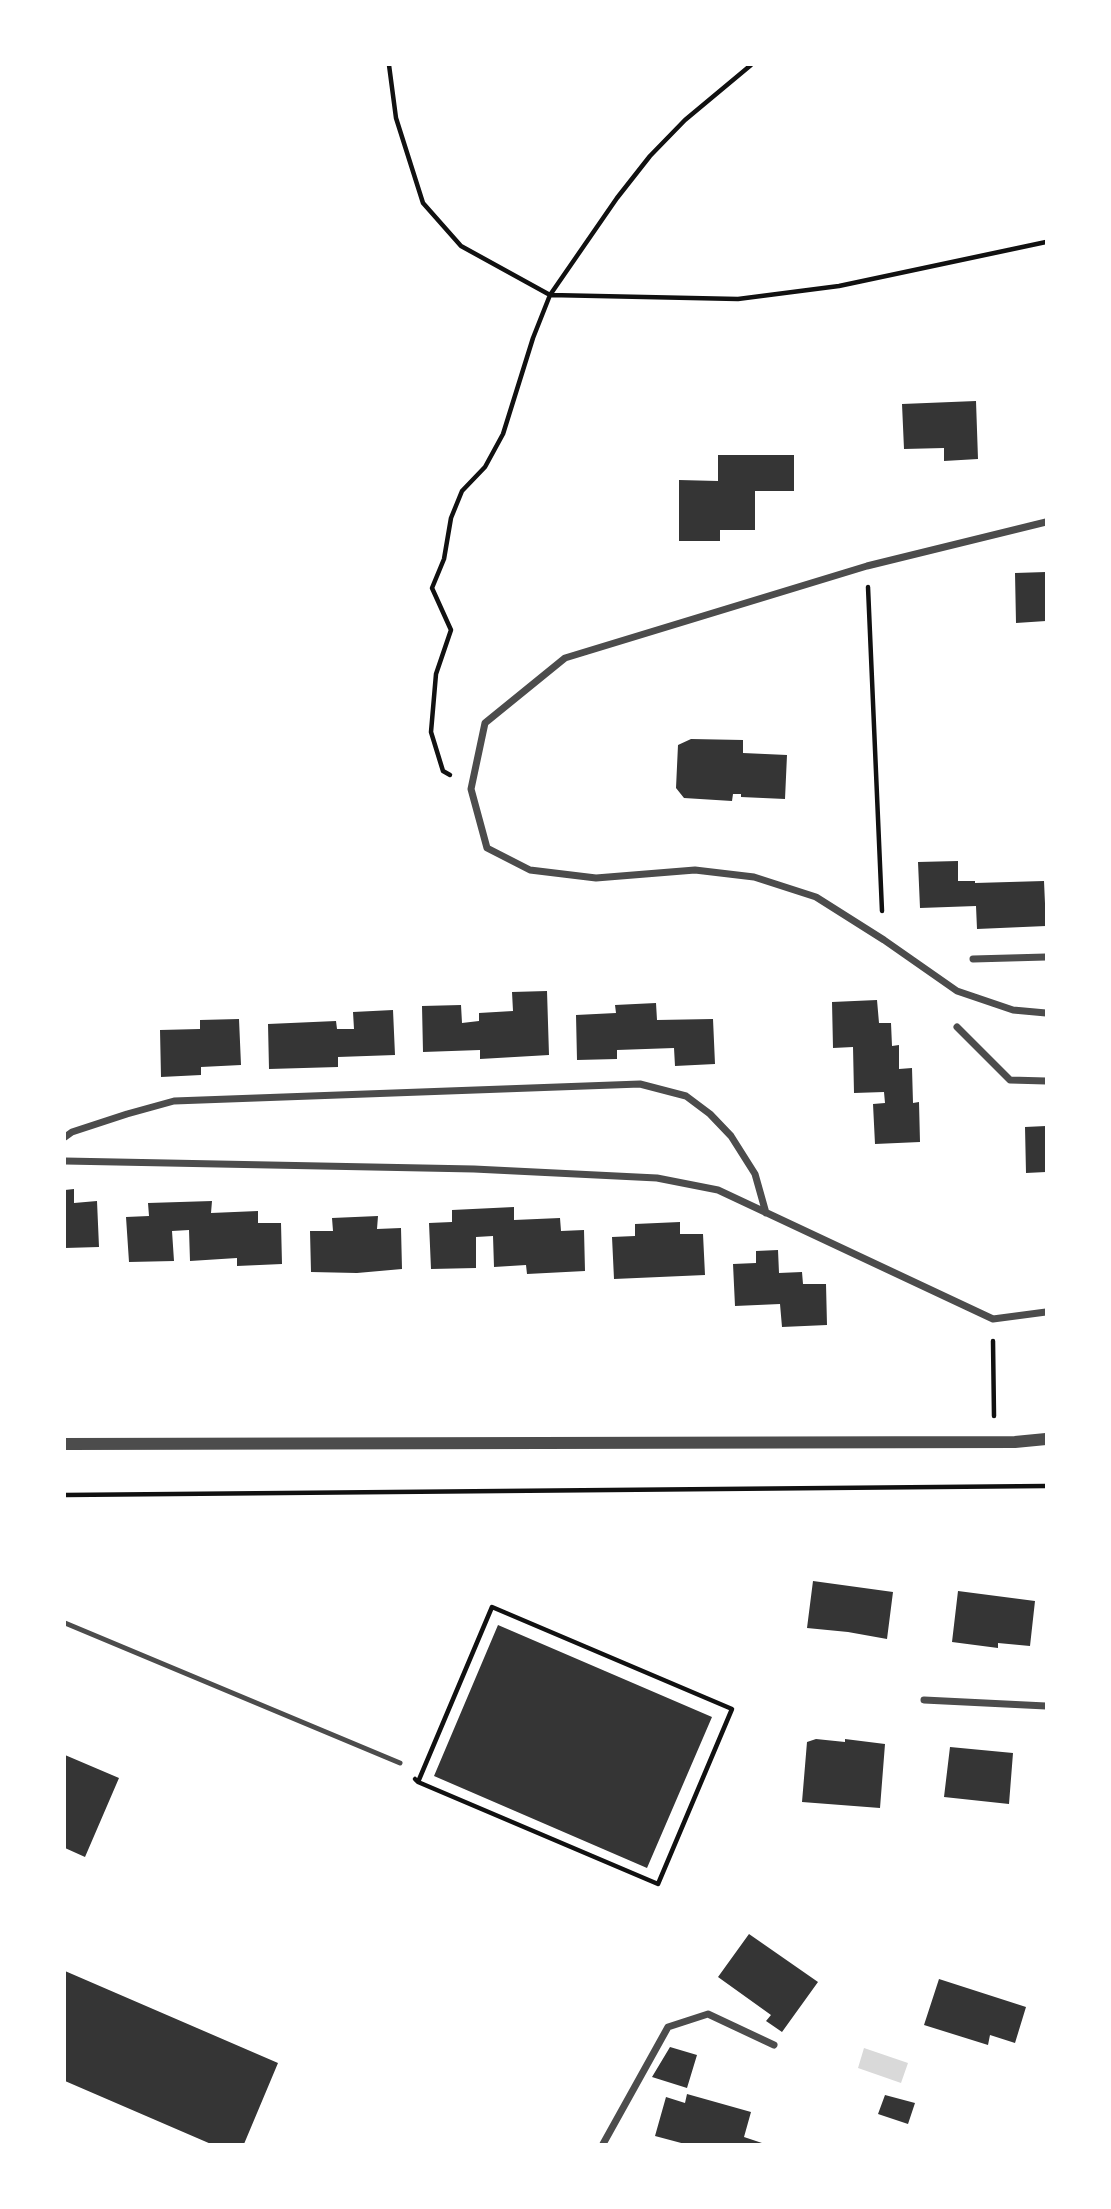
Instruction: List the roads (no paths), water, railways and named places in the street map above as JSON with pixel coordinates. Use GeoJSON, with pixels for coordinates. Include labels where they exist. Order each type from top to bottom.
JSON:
{"type":"FeatureCollection","features":[{"type":"Feature","properties":{"kind":"street"},"geometry":{"type":"LineString","coordinates":[[1046,522],[867,566],[565,658],[485,723],[471,789],[486,848],[530,870],[596,878],[695,870],[754,877],[816,897],[957,991],[1013,1010],[1046,1013]]}},
{"type":"Feature","properties":{"kind":"street"},"geometry":{"type":"LineString","coordinates":[[973,959],[1046,957]]}},
{"type":"Feature","properties":{"kind":"street"},"geometry":{"type":"LineString","coordinates":[[957,1027],[1010,1080],[1046,1081]]}},
{"type":"Feature","properties":{"kind":"street"},"geometry":{"type":"LineString","coordinates":[[65,1137],[72,1132],[174,1101],[640,1084],[686,1096],[710,1114],[731,1136],[755,1174],[766,1213]]}},
{"type":"Feature","properties":{"kind":"street"},"geometry":{"type":"LineString","coordinates":[[65,1161],[474,1169],[656,1178],[718,1191],[993,1319],[1046,1312]]}},
{"type":"Feature","properties":{"kind":"street"},"geometry":{"type":"LineString","coordinates":[[65,1444],[994,1442],[1046,1439]]}},
{"type":"Feature","properties":{"kind":"street"},"geometry":{"type":"LineString","coordinates":[[924,1700],[1046,1706]]}},
{"type":"Feature","properties":{"kind":"street"},"geometry":{"type":"LineString","coordinates":[[603,2144],[668,2027],[708,2014],[774,2045]]}},
{"type":"Feature","properties":{"kind":"lane"},"geometry":{"type":"LineString","coordinates":[[65,1623],[400,1763]]}}]}
